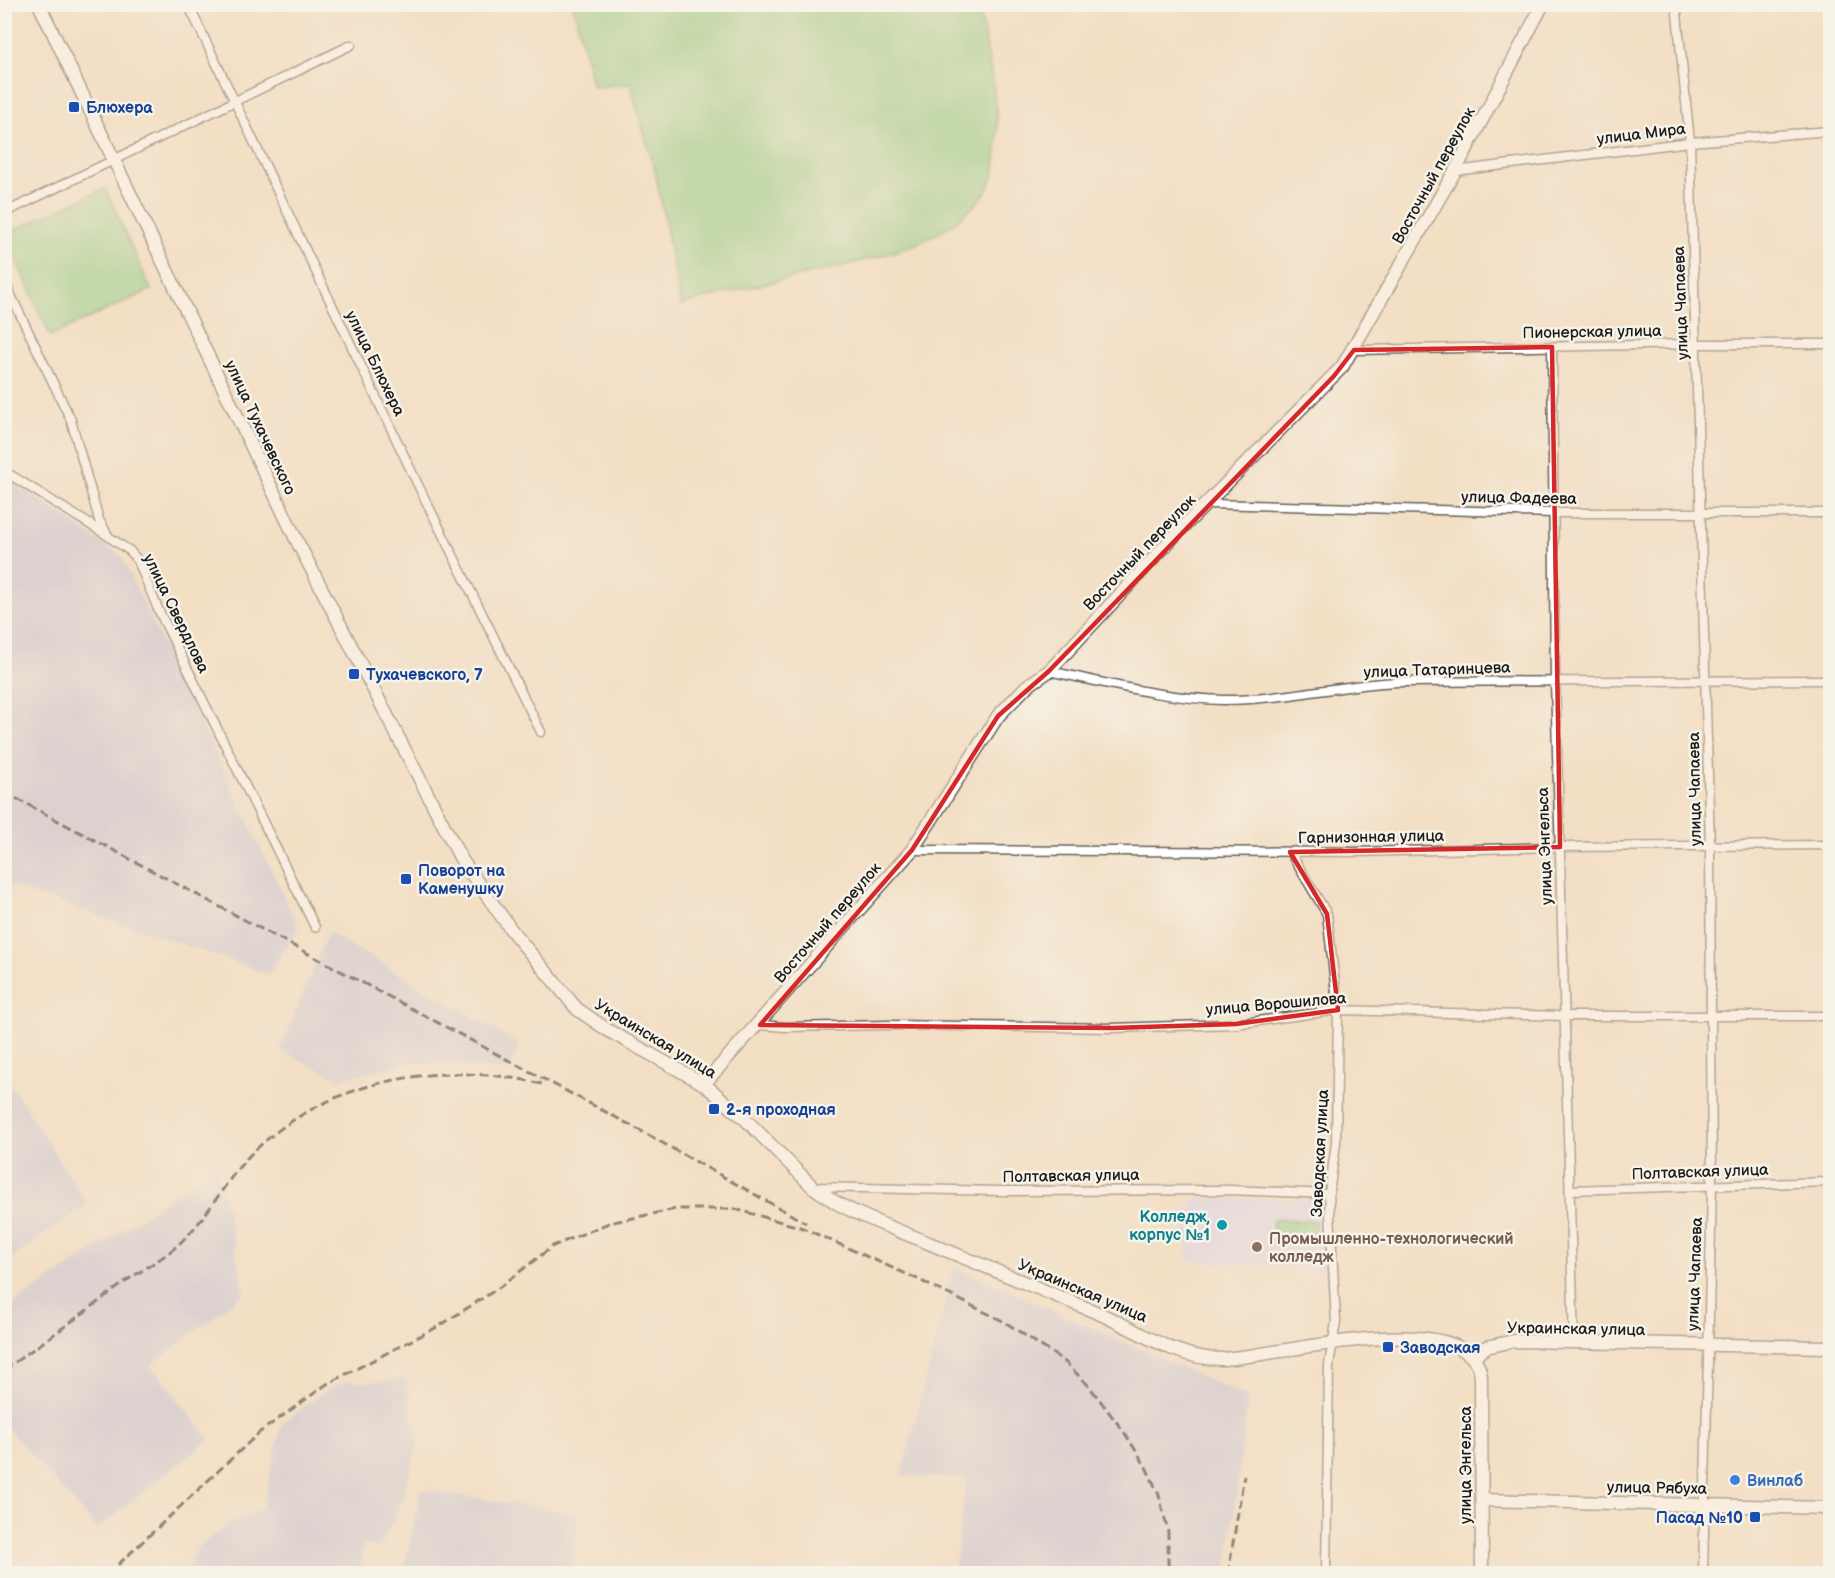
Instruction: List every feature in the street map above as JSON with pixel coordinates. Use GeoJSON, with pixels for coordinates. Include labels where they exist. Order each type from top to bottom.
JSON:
{"type":"FeatureCollection","features":[{"type":"Feature","properties":{"kind":"main road","name":"улица Тухачевского"},"geometry":{"type":"LineString","coordinates":[[39,4],[116,159],[297,541],[461,859]]}},
{"type":"Feature","properties":{"kind":"main road","name":"Восточный переулок"},"geometry":{"type":"LineString","coordinates":[[704,1084],[760,1025],[912,850],[998,716],[1027,686],[1049,671],[1334,376],[1354,350],[1455,171],[1543,4]]}},
{"type":"Feature","properties":{"kind":"main road","name":"Украинская улица"},"geometry":{"type":"LineString","coordinates":[[461,859],[512,931],[577,1009],[609,1031],[704,1084],[745,1119],[813,1187],[857,1214],[1117,1321],[1186,1354],[1228,1358],[1333,1342],[1432,1339],[1455,1344],[1474,1357],[1495,1344],[1532,1341],[1574,1344],[1830,1347]]}},
{"type":"Feature","properties":{"kind":"main road","name":"улица Энгельса"},"geometry":{"type":"LineString","coordinates":[[1474,1357],[1481,1377],[1482,1574]]}},
{"type":"Feature","properties":{"kind":"main road","name":"улица Рябуха"},"geometry":{"type":"LineString","coordinates":[[1482,1500],[1830,1508]]}},
{"type":"Feature","properties":{"kind":"street","name":"улица Блюхера"},"geometry":{"type":"LineString","coordinates":[[189,4],[233,101],[419,487],[541,732]]}},
{"type":"Feature","properties":{"kind":"street","name":"улица Чапаева"},"geometry":{"type":"LineString","coordinates":[[1676,4],[1690,142],[1710,845],[1712,1185],[1702,1504],[1703,1574]]}},
{"type":"Feature","properties":{"kind":"street"},"geometry":{"type":"LineString","coordinates":[[4,213],[351,45]]}},
{"type":"Feature","properties":{"kind":"street","name":"улица Мира"},"geometry":{"type":"LineString","coordinates":[[1455,171],[1690,142],[1830,130]]}},
{"type":"Feature","properties":{"kind":"street","name":"улица Свердлова"},"geometry":{"type":"LineString","coordinates":[[4,281],[71,420],[92,501],[110,537],[130,551],[147,577],[158,609],[315,927]]}},
{"type":"Feature","properties":{"kind":"street","name":"Пионерская улица"},"geometry":{"type":"LineString","coordinates":[[1354,350],[1830,344]]}},
{"type":"Feature","properties":{"kind":"street","name":"улица Энгельса"},"geometry":{"type":"LineString","coordinates":[[1552,347],[1555,681],[1574,1344]]}},
{"type":"Feature","properties":{"kind":"street"},"geometry":{"type":"LineString","coordinates":[[4,471],[110,537]]}},
{"type":"Feature","properties":{"kind":"street","name":"улица Фадеева"},"geometry":{"type":"LineString","coordinates":[[1208,504],[1554,513],[1830,513]]}},
{"type":"Feature","properties":{"kind":"street","name":"улица Татаринцева"},"geometry":{"type":"LineString","coordinates":[[1049,671],[1159,693],[1210,699],[1306,693],[1397,682],[1830,680]]}},
{"type":"Feature","properties":{"kind":"street","name":"Гарнизонная улица"},"geometry":{"type":"LineString","coordinates":[[912,850],[1290,852],[1830,845]]}},
{"type":"Feature","properties":{"kind":"street","name":"Заводская улица"},"geometry":{"type":"LineString","coordinates":[[1290,852],[1327,914],[1338,1010],[1336,1143],[1329,1194],[1335,1278],[1333,1342],[1329,1365],[1326,1574]]}},
{"type":"Feature","properties":{"kind":"street","name":"улица Ворошилова"},"geometry":{"type":"LineString","coordinates":[[760,1025],[1112,1028],[1236,1024],[1338,1010],[1565,1016],[1830,1016]]}},
{"type":"Feature","properties":{"kind":"street","name":"Полтавская улица"},"geometry":{"type":"LineString","coordinates":[[1570,1190],[1830,1182]]}},
{"type":"Feature","properties":{"kind":"street","name":"Полтавская улица"},"geometry":{"type":"LineString","coordinates":[[813,1187],[1000,1191],[1211,1189],[1329,1194]]}},
{"type":"Feature","properties":{"kind":"highlighted area"},"geometry":{"type":"Polygon","coordinates":[[[1552,347],[1560,847],[1290,852],[1327,914],[1338,1010],[1236,1024],[1112,1028],[760,1025],[912,850],[998,716],[1049,671],[1334,376],[1354,350],[1552,347]]]}},
{"type":"Feature","properties":{"kind":"shaded area"},"geometry":{"type":"Polygon","coordinates":[[[5,476],[121,556],[299,928],[269,974],[5,884],[5,476]]]}},
{"type":"Feature","properties":{"kind":"shaded area"},"geometry":{"type":"Polygon","coordinates":[[[328,932],[520,1045],[508,1071],[411,1062],[340,1079],[280,1050],[328,932]]]}},
{"type":"Feature","properties":{"kind":"shaded area"},"geometry":{"type":"Polygon","coordinates":[[[5,1075],[87,1204],[4,1264],[5,1075]]]}},
{"type":"Feature","properties":{"kind":"shaded area"},"geometry":{"type":"Polygon","coordinates":[[[217,1166],[245,1293],[151,1365],[210,1439],[97,1529],[5,1425],[5,1310],[217,1166]]]}},
{"type":"Feature","properties":{"kind":"shaded area","name":"Промышленно-технологический колледж"},"geometry":{"type":"Polygon","coordinates":[[[1196,1198],[1326,1200],[1327,1271],[1188,1261],[1183,1213],[1196,1198]]]}},
{"type":"Feature","properties":{"kind":"shaded area"},"geometry":{"type":"Polygon","coordinates":[[[954,1267],[1248,1397],[1227,1573],[954,1573],[967,1479],[901,1476],[954,1267]]]}},
{"type":"Feature","properties":{"kind":"shaded area"},"geometry":{"type":"Polygon","coordinates":[[[406,1378],[418,1443],[400,1507],[380,1548],[364,1545],[359,1573],[185,1573],[199,1545],[230,1524],[262,1509],[282,1423],[333,1386],[349,1381],[370,1382],[406,1378]]]}},
{"type":"Feature","properties":{"kind":"shaded area"},"geometry":{"type":"Polygon","coordinates":[[[421,1490],[578,1513],[572,1573],[403,1573],[421,1490]]]}},
{"type":"Feature","properties":{"kind":"green space"},"geometry":{"type":"Polygon","coordinates":[[[573,5],[979,5],[996,110],[997,152],[989,185],[981,197],[957,220],[916,244],[848,265],[681,305],[655,170],[630,84],[593,87],[573,5]]]}},
{"type":"Feature","properties":{"kind":"green space"},"geometry":{"type":"Polygon","coordinates":[[[105,188],[151,290],[50,336],[5,234],[105,188]]]}},
{"type":"Feature","properties":{"kind":"green space"},"geometry":{"type":"Polygon","coordinates":[[[1273,1219],[1315,1221],[1314,1244],[1272,1242],[1273,1219]]]}},
{"type":"Feature","properties":{"kind":"railway"},"geometry":{"type":"LineString","coordinates":[[4,792],[634,1127],[806,1223]]}},
{"type":"Feature","properties":{"kind":"railway"},"geometry":{"type":"LineString","coordinates":[[4,1370],[178,1245],[210,1208],[251,1154],[281,1128],[314,1108],[350,1092],[426,1075],[465,1074],[504,1077],[542,1084]]}},
{"type":"Feature","properties":{"kind":"railway"},"geometry":{"type":"LineString","coordinates":[[108,1574],[260,1432],[327,1384],[441,1325],[500,1287],[553,1246],[609,1223],[676,1209],[735,1209],[803,1228],[913,1277],[1005,1322],[1065,1362],[1089,1386],[1124,1432],[1145,1465],[1159,1495],[1168,1532],[1168,1574]]}},
{"type":"Feature","properties":{"kind":"railway"},"geometry":{"type":"LineString","coordinates":[[1228,1574],[1244,1475]]}},
{"type":"Feature","properties":{"kind":"place","name":"Блюхера"},"geometry":{"type":"Point","coordinates":[74,107]}},
{"type":"Feature","properties":{"kind":"place","name":"Тухачевского, 7"},"geometry":{"type":"Point","coordinates":[354,674]}},
{"type":"Feature","properties":{"kind":"place","name":"Поворот на Каменушку"},"geometry":{"type":"Point","coordinates":[406,879]}},
{"type":"Feature","properties":{"kind":"place","name":"2-я проходная"},"geometry":{"type":"Point","coordinates":[714,1109]}},
{"type":"Feature","properties":{"kind":"place","name":"Колледж, корпус №1"},"geometry":{"type":"Point","coordinates":[1222,1225]}},
{"type":"Feature","properties":{"kind":"place","name":"Промышленно-технологический колледж"},"geometry":{"type":"Point","coordinates":[1257,1247]}},
{"type":"Feature","properties":{"kind":"place","name":"Заводская"},"geometry":{"type":"Point","coordinates":[1388,1347]}},
{"type":"Feature","properties":{"kind":"place","name":"Винлаб"},"geometry":{"type":"Point","coordinates":[1735,1480]}},
{"type":"Feature","properties":{"kind":"place","name":"Пасад №10"},"geometry":{"type":"Point","coordinates":[1755,1517]}}]}
